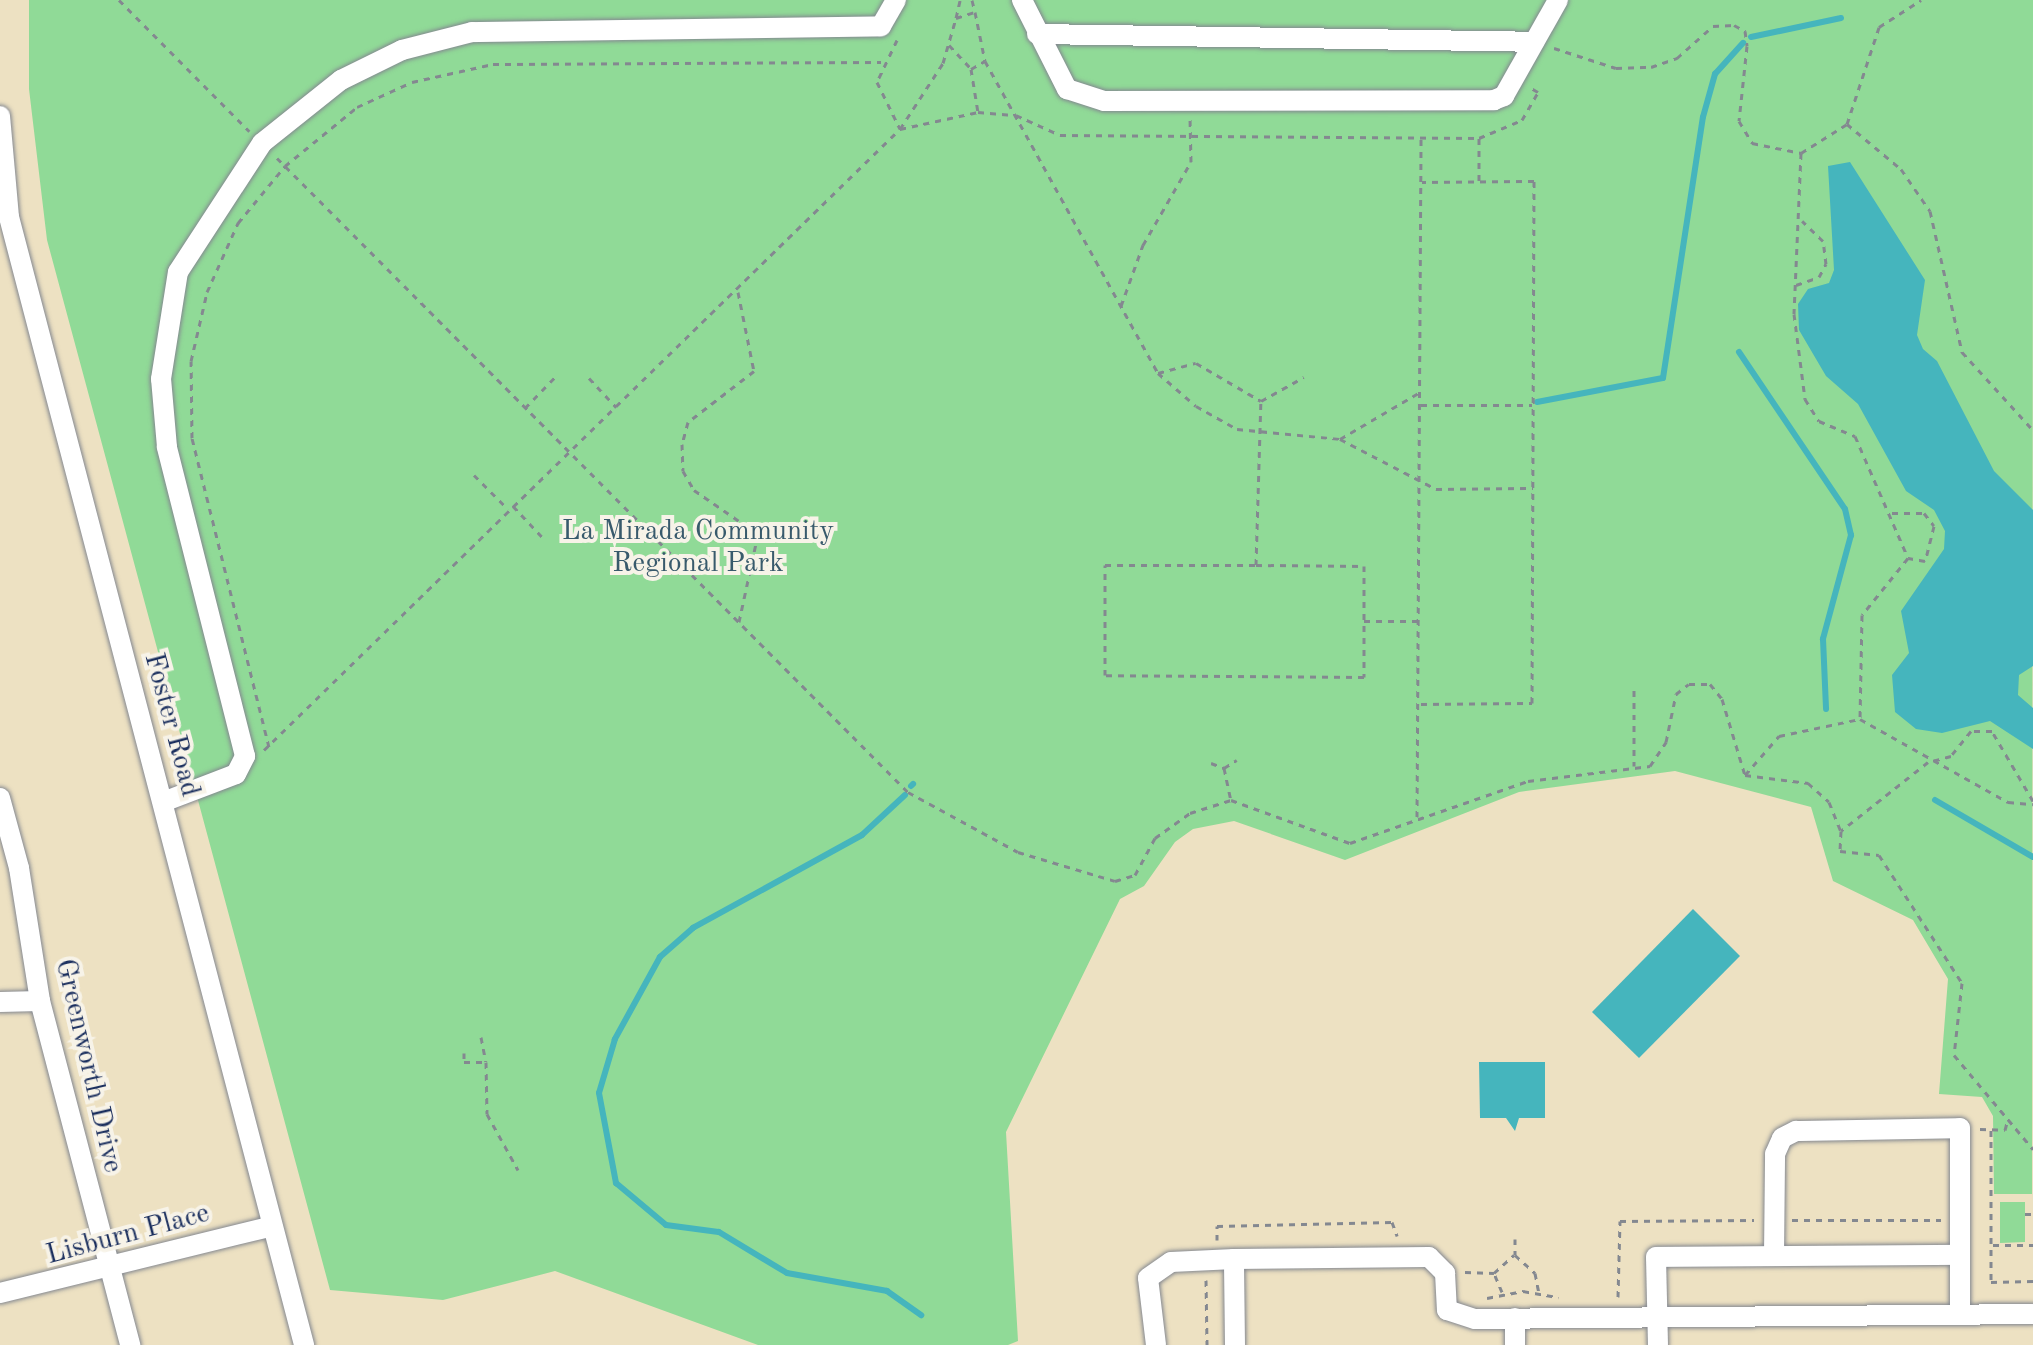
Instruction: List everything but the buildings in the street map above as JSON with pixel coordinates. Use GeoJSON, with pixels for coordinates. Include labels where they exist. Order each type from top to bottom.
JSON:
{"type":"FeatureCollection","features":[{"type":"Feature","properties":{"kind":"street"},"geometry":{"type":"LineString","coordinates":[[163,802],[236,774],[245,756],[167,447],[161,379],[178,272],[262,143],[341,80],[402,50],[472,32],[881,26],[896,0]]}},
{"type":"Feature","properties":{"kind":"street"},"geometry":{"type":"LineString","coordinates":[[1022,0],[1067,89],[1104,101],[1494,100],[1504,96],[1540,44],[1558,0]]}},
{"type":"Feature","properties":{"kind":"street"},"geometry":{"type":"LineString","coordinates":[[1037,34],[1540,44]]}},
{"type":"Feature","properties":{"kind":"street","name":"Foster Road"},"geometry":{"type":"LineString","coordinates":[[0,116],[9,217],[163,802],[269,1227],[304,1345]]}},
{"type":"Feature","properties":{"kind":"street","name":"Greenworth Drive"},"geometry":{"type":"LineString","coordinates":[[0,798],[19,868],[40,1001],[130,1345]]}},
{"type":"Feature","properties":{"kind":"street"},"geometry":{"type":"LineString","coordinates":[[0,1002],[40,1001]]}},
{"type":"Feature","properties":{"kind":"street"},"geometry":{"type":"LineString","coordinates":[[1774,1256],[1775,1154],[1782,1138],[1796,1131],[1960,1128],[1960,1315]]}},
{"type":"Feature","properties":{"kind":"street","name":"Lisburn Place"},"geometry":{"type":"LineString","coordinates":[[0,1293],[109,1270],[269,1227]]}},
{"type":"Feature","properties":{"kind":"street"},"geometry":{"type":"LineString","coordinates":[[1658,1345],[1656,1257],[1960,1255]]}},
{"type":"Feature","properties":{"kind":"street"},"geometry":{"type":"LineString","coordinates":[[1156,1345],[1148,1278],[1171,1262],[1234,1259],[1429,1257],[1445,1273],[1447,1310],[1475,1319],[2033,1314]]}},
{"type":"Feature","properties":{"kind":"street"},"geometry":{"type":"LineString","coordinates":[[1234,1259],[1235,1345]]}},
{"type":"Feature","properties":{"kind":"street"},"geometry":{"type":"LineString","coordinates":[[1515,1318],[1515,1345]]}},
{"type":"Feature","properties":{"kind":"path"},"geometry":{"type":"LineString","coordinates":[[119,0],[908,792],[962,827],[1054,866],[1115,881],[1135,875],[1155,838],[1190,813],[1231,800],[1350,843],[1417,817],[1528,781],[1634,767],[1661,756],[1676,694],[1689,684],[1710,684],[1745,775]]}},
{"type":"Feature","properties":{"kind":"path"},"geometry":{"type":"LineString","coordinates":[[881,62],[493,64],[412,82],[357,107],[285,166],[238,223],[207,292],[191,361],[192,438],[270,748],[567,453],[738,292],[900,129],[949,44],[960,0]]}},
{"type":"Feature","properties":{"kind":"path"},"geometry":{"type":"LineString","coordinates":[[972,0],[985,61],[1158,373],[1196,406],[1257,432],[1340,439],[1423,483],[1533,488]]}},
{"type":"Feature","properties":{"kind":"path"},"geometry":{"type":"LineString","coordinates":[[1540,44],[1616,68],[1651,67],[1677,58],[1713,26],[1734,25],[1745,31],[1747,46],[1739,121],[1752,143],[1801,153],[1847,124],[1879,27],[1921,0]]}},
{"type":"Feature","properties":{"kind":"path"},"geometry":{"type":"LineString","coordinates":[[956,18],[975,12]]}},
{"type":"Feature","properties":{"kind":"path"},"geometry":{"type":"LineString","coordinates":[[900,129],[882,102],[881,62],[904,28]]}},
{"type":"Feature","properties":{"kind":"path"},"geometry":{"type":"LineString","coordinates":[[949,44],[971,69],[978,112]]}},
{"type":"Feature","properties":{"kind":"path"},"geometry":{"type":"LineString","coordinates":[[971,69],[985,61]]}},
{"type":"Feature","properties":{"kind":"path"},"geometry":{"type":"LineString","coordinates":[[900,129],[978,112],[1016,115],[1060,135],[1190,136],[1191,162],[1143,245],[1121,306]]}},
{"type":"Feature","properties":{"kind":"path"},"geometry":{"type":"LineString","coordinates":[[1847,124],[1901,169],[1930,211],[1962,352],[2033,430]]}},
{"type":"Feature","properties":{"kind":"path"},"geometry":{"type":"LineString","coordinates":[[1417,817],[1423,483],[1420,392],[1421,136]]}},
{"type":"Feature","properties":{"kind":"path"},"geometry":{"type":"LineString","coordinates":[[1479,138],[1479,181]]}},
{"type":"Feature","properties":{"kind":"path"},"geometry":{"type":"LineString","coordinates":[[1801,153],[1801,220],[1796,285],[1805,399],[1819,421],[1855,436],[1892,513],[1908,558]]}},
{"type":"Feature","properties":{"kind":"path"},"geometry":{"type":"LineString","coordinates":[[1421,704],[1532,703],[1534,181],[1422,182]]}},
{"type":"Feature","properties":{"kind":"path"},"geometry":{"type":"LineString","coordinates":[[1796,285],[1819,277],[1826,264],[1823,241],[1801,220]]}},
{"type":"Feature","properties":{"kind":"path"},"geometry":{"type":"LineString","coordinates":[[738,292],[754,371],[688,422],[682,444],[683,471],[694,490],[758,534],[739,622]]}},
{"type":"Feature","properties":{"kind":"path"},"geometry":{"type":"LineString","coordinates":[[1158,373],[1196,363],[1261,401]]}},
{"type":"Feature","properties":{"kind":"path"},"geometry":{"type":"LineString","coordinates":[[524,409],[556,376]]}},
{"type":"Feature","properties":{"kind":"path"},"geometry":{"type":"LineString","coordinates":[[1261,401],[1304,377]]}},
{"type":"Feature","properties":{"kind":"path"},"geometry":{"type":"LineString","coordinates":[[589,378],[616,407]]}},
{"type":"Feature","properties":{"kind":"path"},"geometry":{"type":"LineString","coordinates":[[1340,439],[1420,392]]}},
{"type":"Feature","properties":{"kind":"path"},"geometry":{"type":"LineString","coordinates":[[1256,565],[1257,432],[1261,401]]}},
{"type":"Feature","properties":{"kind":"path"},"geometry":{"type":"LineString","coordinates":[[1421,405],[1532,405]]}},
{"type":"Feature","properties":{"kind":"path"},"geometry":{"type":"LineString","coordinates":[[474,475],[509,511]]}},
{"type":"Feature","properties":{"kind":"path"},"geometry":{"type":"LineString","coordinates":[[513,506],[545,540]]}},
{"type":"Feature","properties":{"kind":"path"},"geometry":{"type":"LineString","coordinates":[[1892,513],[1924,513],[1934,526],[1936,540],[1925,561],[1908,558]]}},
{"type":"Feature","properties":{"kind":"path"},"geometry":{"type":"LineString","coordinates":[[1860,719],[1862,615],[1908,558]]}},
{"type":"Feature","properties":{"kind":"path"},"geometry":{"type":"LineString","coordinates":[[1105,565],[1256,565],[1364,566],[1364,677],[1105,675],[1105,565]]}},
{"type":"Feature","properties":{"kind":"path"},"geometry":{"type":"LineString","coordinates":[[1364,621],[1421,621]]}},
{"type":"Feature","properties":{"kind":"path"},"geometry":{"type":"LineString","coordinates":[[1634,690],[1634,767]]}},
{"type":"Feature","properties":{"kind":"path"},"geometry":{"type":"LineString","coordinates":[[1745,775],[1779,736],[1860,719],[1928,762],[2008,802],[2033,802]]}},
{"type":"Feature","properties":{"kind":"path"},"geometry":{"type":"LineString","coordinates":[[1841,831],[1928,762],[1951,756],[1971,731],[1992,731],[2033,802]]}},
{"type":"Feature","properties":{"kind":"path"},"geometry":{"type":"LineString","coordinates":[[1224,768],[1237,760]]}},
{"type":"Feature","properties":{"kind":"path"},"geometry":{"type":"LineString","coordinates":[[1211,763],[1224,768]]}},
{"type":"Feature","properties":{"kind":"path"},"geometry":{"type":"LineString","coordinates":[[1224,768],[1231,800]]}},
{"type":"Feature","properties":{"kind":"path"},"geometry":{"type":"LineString","coordinates":[[1745,775],[1808,783],[1829,802],[1841,831],[1840,851],[1879,855],[1962,983],[1954,1055],[2033,1149]]}},
{"type":"Feature","properties":{"kind":"path"},"geometry":{"type":"LineString","coordinates":[[481,1037],[486,1062],[487,1114],[518,1170]]}},
{"type":"Feature","properties":{"kind":"path"},"geometry":{"type":"LineString","coordinates":[[464,1053],[464,1062],[486,1062]]}},
{"type":"Feature","properties":{"kind":"path"},"geometry":{"type":"LineString","coordinates":[[2008,1119],[2005,1130],[1991,1130],[1991,1282],[2033,1281]]}},
{"type":"Feature","properties":{"kind":"path"},"geometry":{"type":"LineString","coordinates":[[2025,1214],[2033,1214]]}},
{"type":"Feature","properties":{"kind":"path"},"geometry":{"type":"LineString","coordinates":[[1605,1297],[1620,1297],[1620,1221],[1762,1220]]}},
{"type":"Feature","properties":{"kind":"path"},"geometry":{"type":"LineString","coordinates":[[1788,1220],[1949,1220]]}},
{"type":"Feature","properties":{"kind":"path"},"geometry":{"type":"LineString","coordinates":[[1209,1247],[1217,1247],[1217,1226],[1392,1222],[1397,1237],[1410,1236]]}},
{"type":"Feature","properties":{"kind":"path"},"geometry":{"type":"LineString","coordinates":[[1515,1239],[1515,1255],[1535,1273],[1539,1293]]}},
{"type":"Feature","properties":{"kind":"path"},"geometry":{"type":"LineString","coordinates":[[1991,1245],[2033,1245]]}},
{"type":"Feature","properties":{"kind":"path"},"geometry":{"type":"LineString","coordinates":[[1463,1272],[1494,1273],[1515,1255]]}},
{"type":"Feature","properties":{"kind":"path"},"geometry":{"type":"LineString","coordinates":[[1459,1260],[1465,1283]]}},
{"type":"Feature","properties":{"kind":"path"},"geometry":{"type":"LineString","coordinates":[[1206,1272],[1207,1345]]}},
{"type":"Feature","properties":{"kind":"path"},"geometry":{"type":"LineString","coordinates":[[1494,1273],[1502,1292]]}},
{"type":"Feature","properties":{"kind":"path"},"geometry":{"type":"LineString","coordinates":[[1476,1303],[1502,1292],[1574,1297]]}},
{"type":"Feature","properties":{"kind":"green space","name":"La Mirada Community Regional Park"},"geometry":{"type":"Polygon","coordinates":[[[29,0],[2033,0],[2032,1194],[1994,1194],[1993,1116],[1982,1097],[1939,1094],[1948,979],[1913,920],[1833,881],[1811,807],[1675,771],[1519,792],[1345,860],[1234,821],[1193,829],[1175,842],[1144,886],[1120,899],[1006,1132],[1018,1341],[1008,1345],[758,1345],[555,1271],[443,1300],[330,1290],[47,240],[29,89],[29,0]]]}},
{"type":"Feature","properties":{"kind":"green space"},"geometry":{"type":"Polygon","coordinates":[[[2000,1202],[2025,1202],[2025,1242],[2000,1243],[2000,1202]]]}},
{"type":"Feature","properties":{"kind":"water"},"geometry":{"type":"Polygon","coordinates":[[[1850,162],[1925,280],[1917,335],[1923,349],[1937,361],[1994,471],[2033,510],[2033,666],[2019,675],[2018,695],[2033,708],[2033,749],[1990,721],[1942,733],[1916,729],[1895,712],[1892,675],[1909,653],[1901,611],[1944,549],[1945,531],[1934,510],[1906,491],[1858,404],[1826,376],[1799,330],[1798,304],[1808,289],[1829,283],[1834,270],[1828,166],[1850,162]]]}},
{"type":"Feature","properties":{"kind":"water"},"geometry":{"type":"Polygon","coordinates":[[[1693,909],[1740,956],[1639,1058],[1592,1012],[1693,909]]]}},
{"type":"Feature","properties":{"kind":"water"},"geometry":{"type":"Polygon","coordinates":[[[1479,1062],[1545,1062],[1545,1118],[1519,1118],[1515,1131],[1506,1118],[1480,1118],[1479,1062]]]}},
{"type":"Feature","properties":{"kind":"waterway"},"geometry":{"type":"LineString","coordinates":[[1751,37],[1841,18]]}},
{"type":"Feature","properties":{"kind":"waterway"},"geometry":{"type":"LineString","coordinates":[[1537,402],[1663,378],[1703,117],[1715,74],[1743,43]]}},
{"type":"Feature","properties":{"kind":"waterway"},"geometry":{"type":"LineString","coordinates":[[1739,352],[1845,509],[1851,535],[1823,639],[1826,709]]}},
{"type":"Feature","properties":{"kind":"waterway"},"geometry":{"type":"LineString","coordinates":[[905,795],[862,835],[693,928],[660,957],[615,1039],[599,1093],[616,1183],[666,1225],[719,1232],[787,1273],[887,1291],[921,1315]]}},
{"type":"Feature","properties":{"kind":"waterway"},"geometry":{"type":"LineString","coordinates":[[1935,800],[2033,857]]}}]}
